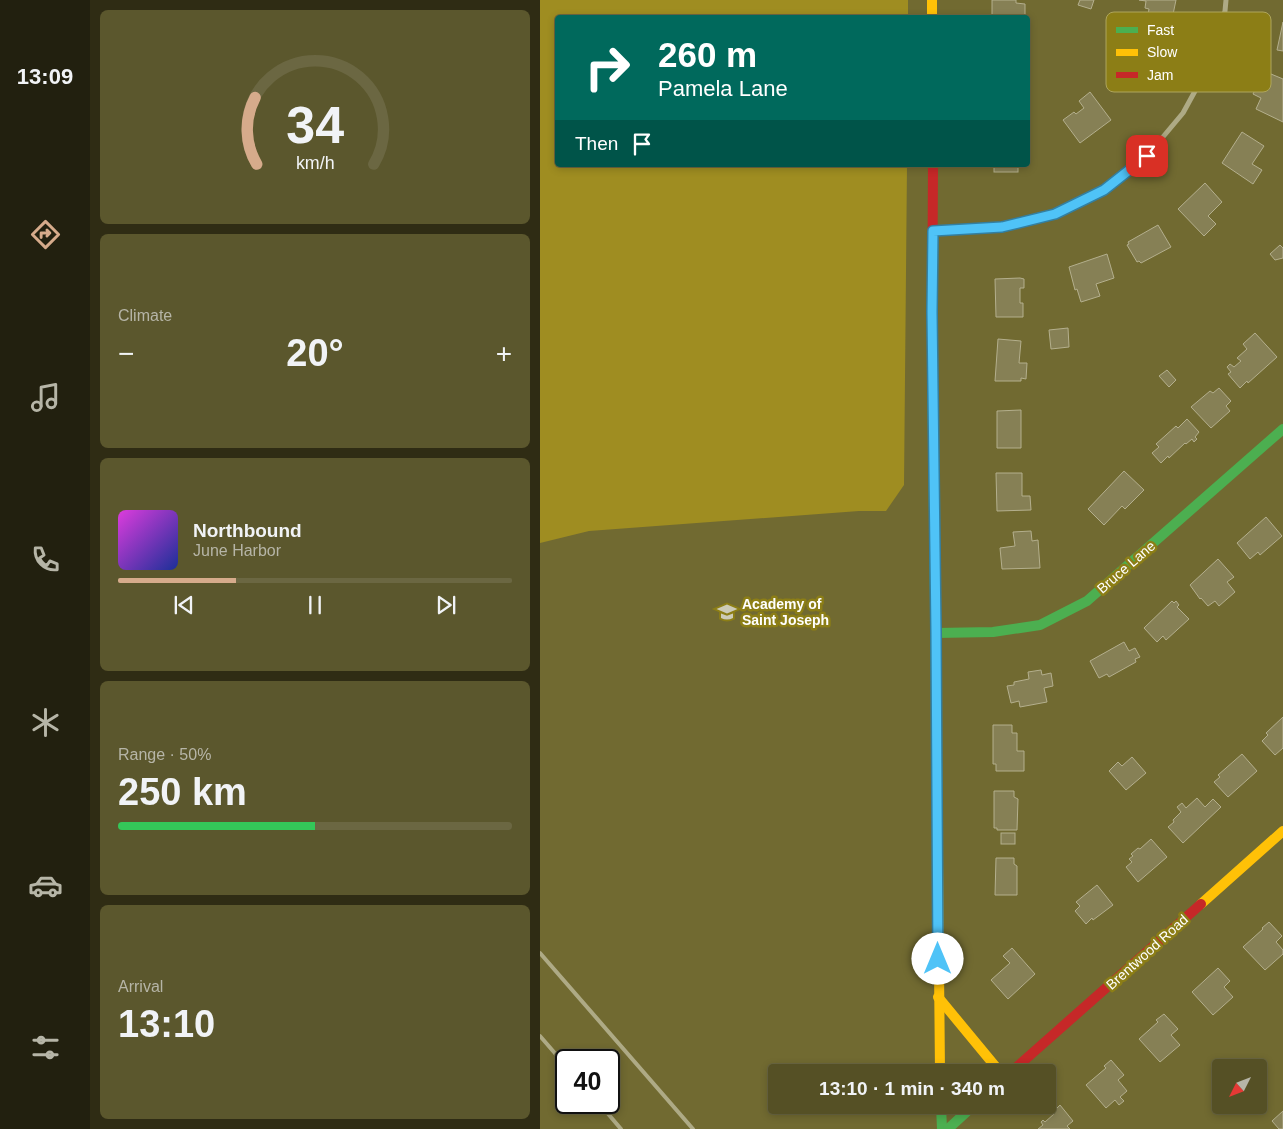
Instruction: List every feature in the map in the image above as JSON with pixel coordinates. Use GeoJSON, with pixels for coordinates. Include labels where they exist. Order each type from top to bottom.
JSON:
{"type":"FeatureCollection","features":[{"type":"Feature","properties":{"kind":"street"},"geometry":{"type":"LineString","coordinates":[[932,0],[932,15]]}},
{"type":"Feature","properties":{"kind":"street"},"geometry":{"type":"LineString","coordinates":[[933,231],[1002,227],[1055,214],[1104,190],[1147,156],[1183,113],[1194,92]]}},
{"type":"Feature","properties":{"kind":"street"},"geometry":{"type":"LineString","coordinates":[[933,167],[932,312],[940,1064]]}},
{"type":"Feature","properties":{"kind":"street","name":"Bruce Lane"},"geometry":{"type":"LineString","coordinates":[[936,632],[992,632],[1040,625],[1078,606],[1118,575],[1283,429]]}},
{"type":"Feature","properties":{"kind":"street","name":"Brentwood Road"},"geometry":{"type":"LineString","coordinates":[[1020,1064],[1283,831]]}},
{"type":"Feature","properties":{"kind":"street"},"geometry":{"type":"LineString","coordinates":[[938,997],[993,1064]]}},
{"type":"Feature","properties":{"kind":"street"},"geometry":{"type":"LineString","coordinates":[[941,1114],[942,1129]]}},
{"type":"Feature","properties":{"kind":"street"},"geometry":{"type":"LineString","coordinates":[[948,1129],[964,1114]]}},
{"type":"Feature","properties":{"kind":"lane"},"geometry":{"type":"LineString","coordinates":[[540,953],[693,1129]]}},
{"type":"Feature","properties":{"kind":"lane"},"geometry":{"type":"LineString","coordinates":[[540,1036],[555,1053]]}},
{"type":"Feature","properties":{"kind":"lane"},"geometry":{"type":"LineString","coordinates":[[608,1114],[621,1129]]}},
{"type":"Feature","properties":{"kind":"shaded area"},"geometry":{"type":"Polygon","coordinates":[[[540,0],[908,0],[908,15],[555,15],[555,167],[907,167],[904,485],[886,511],[859,511],[589,531],[540,543],[540,0]]]}},
{"type":"Feature","properties":{"kind":"building"},"geometry":{"type":"Polygon","coordinates":[[[992,0],[1016,0],[1016,3],[1025,4],[1025,15],[992,15],[992,0]]]}},
{"type":"Feature","properties":{"kind":"building"},"geometry":{"type":"Polygon","coordinates":[[[1080,0],[1094,0],[1091,9],[1078,5],[1080,0]]]}},
{"type":"Feature","properties":{"kind":"building"},"geometry":{"type":"Polygon","coordinates":[[[1139,0],[1176,0],[1174,12],[1148,12],[1149,9],[1145,8],[1146,1],[1139,0]]]}},
{"type":"Feature","properties":{"kind":"building"},"geometry":{"type":"Polygon","coordinates":[[[1283,22],[1283,51],[1277,50],[1283,22]]]}},
{"type":"Feature","properties":{"kind":"building"},"geometry":{"type":"Polygon","coordinates":[[[1271,74],[1283,79],[1283,122],[1256,109],[1261,98],[1253,94],[1254,92],[1271,92],[1271,74]]]}},
{"type":"Feature","properties":{"kind":"building"},"geometry":{"type":"Polygon","coordinates":[[[1090,92],[1111,120],[1080,143],[1063,120],[1084,108],[1079,101],[1090,92]]]}},
{"type":"Feature","properties":{"kind":"building"},"geometry":{"type":"Polygon","coordinates":[[[1242,132],[1264,146],[1252,164],[1262,170],[1253,184],[1222,163],[1242,132]]]}},
{"type":"Feature","properties":{"kind":"building"},"geometry":{"type":"Polygon","coordinates":[[[994,167],[1018,167],[1018,172],[994,172],[994,167]]]}},
{"type":"Feature","properties":{"kind":"building"},"geometry":{"type":"Polygon","coordinates":[[[1205,183],[1222,202],[1208,216],[1216,224],[1204,236],[1178,209],[1205,183]]]}},
{"type":"Feature","properties":{"kind":"building"},"geometry":{"type":"Polygon","coordinates":[[[1158,225],[1171,247],[1141,263],[1137,262],[1127,245],[1129,244],[1128,242],[1158,225]]]}},
{"type":"Feature","properties":{"kind":"building"},"geometry":{"type":"Polygon","coordinates":[[[1280,245],[1283,248],[1283,258],[1275,260],[1270,254],[1280,245]]]}},
{"type":"Feature","properties":{"kind":"building"},"geometry":{"type":"Polygon","coordinates":[[[1107,254],[1114,278],[1096,284],[1100,296],[1081,302],[1077,289],[1075,290],[1069,267],[1107,254]]]}},
{"type":"Feature","properties":{"kind":"building"},"geometry":{"type":"Polygon","coordinates":[[[995,279],[1024,279],[1024,288],[1020,288],[1020,303],[1023,303],[1023,317],[996,317],[995,279]]]}},
{"type":"Feature","properties":{"kind":"building"},"geometry":{"type":"Polygon","coordinates":[[[1068,328],[1069,347],[1051,349],[1049,330],[1068,328]]]}},
{"type":"Feature","properties":{"kind":"building"},"geometry":{"type":"Polygon","coordinates":[[[1255,333],[1277,357],[1240,388],[1228,374],[1231,372],[1227,367],[1230,364],[1234,367],[1241,361],[1237,358],[1247,349],[1243,344],[1255,333]]]}},
{"type":"Feature","properties":{"kind":"building"},"geometry":{"type":"Polygon","coordinates":[[[998,339],[1021,341],[1019,363],[1027,363],[1026,379],[1021,378],[1021,381],[995,381],[998,339]]]}},
{"type":"Feature","properties":{"kind":"building"},"geometry":{"type":"Polygon","coordinates":[[[1167,370],[1176,380],[1169,387],[1159,376],[1167,370]]]}},
{"type":"Feature","properties":{"kind":"building"},"geometry":{"type":"Polygon","coordinates":[[[1219,388],[1231,401],[1226,406],[1230,411],[1211,428],[1191,407],[1210,391],[1213,393],[1219,388]]]}},
{"type":"Feature","properties":{"kind":"building"},"geometry":{"type":"Polygon","coordinates":[[[1021,410],[1021,448],[997,448],[997,411],[1021,410]]]}},
{"type":"Feature","properties":{"kind":"building"},"geometry":{"type":"Polygon","coordinates":[[[1187,419],[1199,432],[1195,437],[1197,439],[1194,442],[1192,439],[1185,443],[1161,463],[1152,453],[1159,447],[1156,444],[1187,419]]]}},
{"type":"Feature","properties":{"kind":"building"},"geometry":{"type":"Polygon","coordinates":[[[1124,471],[1144,490],[1125,509],[1122,506],[1104,525],[1088,509],[1124,471]]]}},
{"type":"Feature","properties":{"kind":"building"},"geometry":{"type":"Polygon","coordinates":[[[996,473],[1022,473],[1022,496],[1030,496],[1031,510],[997,511],[996,473]]]}},
{"type":"Feature","properties":{"kind":"building"},"geometry":{"type":"Polygon","coordinates":[[[1266,517],[1282,536],[1260,555],[1258,552],[1250,559],[1237,543],[1266,517]]]}},
{"type":"Feature","properties":{"kind":"building"},"geometry":{"type":"Polygon","coordinates":[[[1031,531],[1032,541],[1038,540],[1040,568],[1002,569],[1000,548],[1015,546],[1013,532],[1031,531]]]}},
{"type":"Feature","properties":{"kind":"building"},"geometry":{"type":"Polygon","coordinates":[[[1218,559],[1234,577],[1227,582],[1235,592],[1219,606],[1215,601],[1208,606],[1200,599],[1190,585],[1218,559]]]}},
{"type":"Feature","properties":{"kind":"building"},"geometry":{"type":"Polygon","coordinates":[[[1172,601],[1174,603],[1176,601],[1179,605],[1177,607],[1189,619],[1166,640],[1163,636],[1157,642],[1144,628],[1172,601]]]}},
{"type":"Feature","properties":{"kind":"building"},"geometry":{"type":"Polygon","coordinates":[[[1124,642],[1129,651],[1135,648],[1140,657],[1135,659],[1136,662],[1109,677],[1107,674],[1099,678],[1090,661],[1124,642]]]}},
{"type":"Feature","properties":{"kind":"building"},"geometry":{"type":"Polygon","coordinates":[[[1041,670],[1042,675],[1051,673],[1053,686],[1044,688],[1047,702],[1020,707],[1019,701],[1011,703],[1007,686],[1014,685],[1014,682],[1029,679],[1028,672],[1041,670]]]}},
{"type":"Feature","properties":{"kind":"building"},"geometry":{"type":"Polygon","coordinates":[[[1283,717],[1283,748],[1275,755],[1262,741],[1268,735],[1266,733],[1283,717]]]}},
{"type":"Feature","properties":{"kind":"building"},"geometry":{"type":"Polygon","coordinates":[[[993,725],[1012,725],[1012,733],[1017,733],[1017,751],[1024,751],[1024,771],[996,771],[996,764],[993,764],[993,725]]]}},
{"type":"Feature","properties":{"kind":"building"},"geometry":{"type":"Polygon","coordinates":[[[1242,754],[1257,771],[1228,797],[1214,782],[1220,777],[1218,775],[1242,754]]]}},
{"type":"Feature","properties":{"kind":"building"},"geometry":{"type":"Polygon","coordinates":[[[1132,757],[1146,773],[1126,790],[1109,771],[1118,762],[1122,766],[1132,757]]]}},
{"type":"Feature","properties":{"kind":"building"},"geometry":{"type":"Polygon","coordinates":[[[994,791],[1014,791],[1014,797],[1018,799],[1017,830],[997,830],[997,828],[994,828],[994,791]]]}},
{"type":"Feature","properties":{"kind":"building"},"geometry":{"type":"Polygon","coordinates":[[[1197,798],[1205,807],[1213,799],[1221,807],[1183,843],[1168,827],[1181,812],[1177,807],[1182,803],[1186,808],[1197,798]]]}},
{"type":"Feature","properties":{"kind":"building"},"geometry":{"type":"Polygon","coordinates":[[[1001,833],[1015,833],[1015,844],[1001,844],[1001,833]]]}},
{"type":"Feature","properties":{"kind":"building"},"geometry":{"type":"Polygon","coordinates":[[[1151,839],[1167,857],[1138,882],[1126,867],[1132,862],[1129,859],[1133,856],[1131,854],[1151,839]]]}},
{"type":"Feature","properties":{"kind":"building"},"geometry":{"type":"Polygon","coordinates":[[[996,858],[1014,858],[1014,864],[1017,866],[1017,895],[995,895],[996,858]]]}},
{"type":"Feature","properties":{"kind":"building"},"geometry":{"type":"Polygon","coordinates":[[[1097,885],[1113,905],[1086,924],[1075,911],[1080,906],[1076,902],[1097,885]]]}},
{"type":"Feature","properties":{"kind":"building"},"geometry":{"type":"Polygon","coordinates":[[[1269,922],[1282,936],[1276,942],[1283,950],[1283,954],[1265,970],[1243,947],[1269,922]]]}},
{"type":"Feature","properties":{"kind":"building"},"geometry":{"type":"Polygon","coordinates":[[[1012,948],[1035,974],[1008,999],[991,980],[1010,963],[1003,956],[1012,948]]]}},
{"type":"Feature","properties":{"kind":"building"},"geometry":{"type":"Polygon","coordinates":[[[1218,968],[1230,981],[1224,987],[1233,997],[1213,1015],[1192,992],[1218,968]]]}},
{"type":"Feature","properties":{"kind":"building"},"geometry":{"type":"Polygon","coordinates":[[[1164,1014],[1178,1029],[1171,1035],[1180,1045],[1160,1062],[1139,1039],[1164,1014]]]}},
{"type":"Feature","properties":{"kind":"building"},"geometry":{"type":"Polygon","coordinates":[[[1111,1060],[1124,1075],[1118,1080],[1127,1091],[1120,1097],[1124,1101],[1119,1105],[1115,1100],[1106,1108],[1086,1085],[1106,1068],[1104,1066],[1111,1060]]]}},
{"type":"Feature","properties":{"kind":"building"},"geometry":{"type":"Polygon","coordinates":[[[1060,1105],[1073,1121],[1067,1126],[1070,1129],[1038,1129],[1043,1125],[1041,1122],[1043,1120],[1045,1122],[1056,1114],[1056,1109],[1060,1105]]]}},
{"type":"Feature","properties":{"kind":"building"},"geometry":{"type":"Polygon","coordinates":[[[1283,1111],[1283,1129],[1279,1129],[1272,1121],[1283,1111]]]}},
{"type":"Feature","properties":{"kind":"traffic: fast"},"geometry":{"type":"LineString","coordinates":[[932,353],[937,762]]}},
{"type":"Feature","properties":{"kind":"traffic: fast"},"geometry":{"type":"LineString","coordinates":[[936,633],[993,632],[1040,625],[1087,601],[1283,429]]}},
{"type":"Feature","properties":{"kind":"traffic: fast"},"geometry":{"type":"LineString","coordinates":[[941,1114],[942,1129]]}},
{"type":"Feature","properties":{"kind":"traffic: fast"},"geometry":{"type":"LineString","coordinates":[[948,1129],[964,1114]]}},
{"type":"Feature","properties":{"kind":"traffic: slow"},"geometry":{"type":"LineString","coordinates":[[932,0],[932,15]]}},
{"type":"Feature","properties":{"kind":"traffic: slow"},"geometry":{"type":"LineString","coordinates":[[937,762],[940,1064]]}},
{"type":"Feature","properties":{"kind":"traffic: slow"},"geometry":{"type":"LineString","coordinates":[[1201,904],[1283,831]]}},
{"type":"Feature","properties":{"kind":"traffic: slow"},"geometry":{"type":"LineString","coordinates":[[938,997],[993,1064]]}},
{"type":"Feature","properties":{"kind":"traffic: jam"},"geometry":{"type":"LineString","coordinates":[[932,353],[933,167]]}},
{"type":"Feature","properties":{"kind":"traffic: jam"},"geometry":{"type":"LineString","coordinates":[[1020,1064],[1201,904]]}},
{"type":"Feature","properties":{"kind":"place","name":"Academy of Saint Joseph"},"geometry":{"type":"Point","coordinates":[727,612]}},
{"type":"Feature","properties":{"kind":"route"},"geometry":{"type":"LineString","coordinates":[[938,959],[932,312],[933,231],[1002,227],[1055,214],[1104,190],[1147,156]]}}]}
